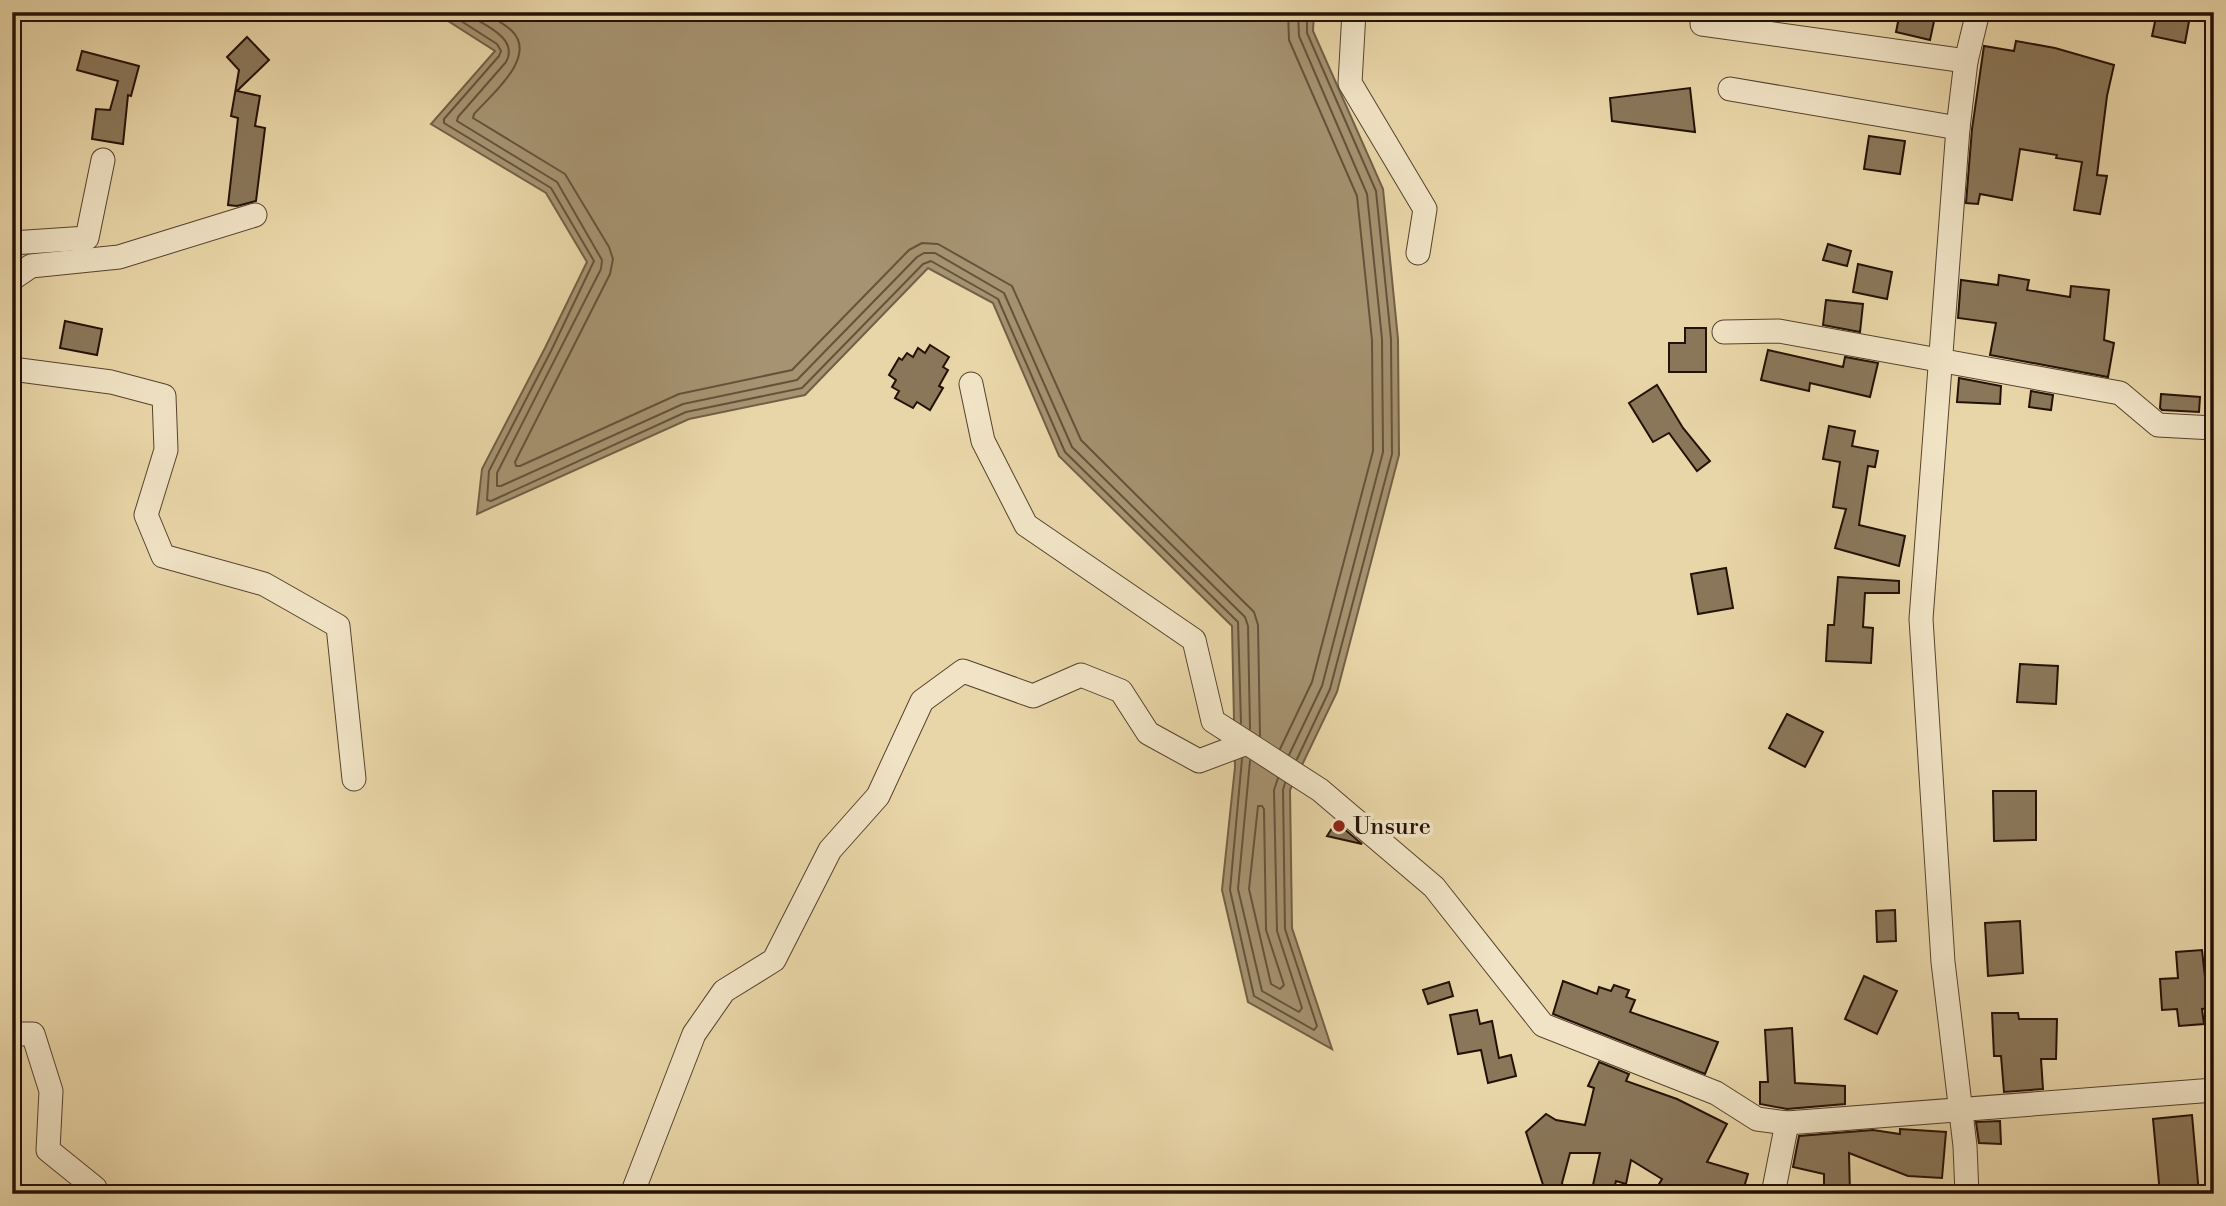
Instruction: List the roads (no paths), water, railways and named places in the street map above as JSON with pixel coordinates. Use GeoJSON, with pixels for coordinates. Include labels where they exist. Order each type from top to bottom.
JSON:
{"type":"FeatureCollection","features":[{"type":"Feature","properties":{"kind":"street"},"geometry":{"type":"LineString","coordinates":[[1354,12],[1350,83],[1425,209],[1418,253]]}},
{"type":"Feature","properties":{"kind":"street"},"geometry":{"type":"LineString","coordinates":[[1966,1194],[1965,1146],[1943,962],[1921,619],[1958,128],[1966,61],[1978,12]]}},
{"type":"Feature","properties":{"kind":"street"},"geometry":{"type":"LineString","coordinates":[[1702,24],[1966,61]]}},
{"type":"Feature","properties":{"kind":"street"},"geometry":{"type":"LineString","coordinates":[[1730,89],[1958,128]]}},
{"type":"Feature","properties":{"kind":"street"},"geometry":{"type":"LineString","coordinates":[[12,243],[87,238],[103,160]]}},
{"type":"Feature","properties":{"kind":"street"},"geometry":{"type":"LineString","coordinates":[[12,279],[31,267],[119,257],[255,215]]}},
{"type":"Feature","properties":{"kind":"street"},"geometry":{"type":"LineString","coordinates":[[1724,332],[1779,331],[2120,393],[2158,425],[2214,428]]}},
{"type":"Feature","properties":{"kind":"street"},"geometry":{"type":"LineString","coordinates":[[12,369],[111,382],[164,396],[166,450],[146,515],[163,556],[264,584],[338,626],[354,779]]}},
{"type":"Feature","properties":{"kind":"street"},"geometry":{"type":"LineString","coordinates":[[971,384],[982,440],[1026,525],[1194,640],[1213,722],[1320,790],[1434,887],[1543,1025],[1716,1093],[1757,1119],[1787,1123],[2214,1090]]}},
{"type":"Feature","properties":{"kind":"street"},"geometry":{"type":"LineString","coordinates":[[632,1194],[694,1034],[724,990],[774,960],[830,850],[878,796],[922,701],[963,671],[1033,696],[1081,675],[1121,691],[1148,733],[1199,761],[1247,743]]}},
{"type":"Feature","properties":{"kind":"street"},"geometry":{"type":"LineString","coordinates":[[12,1034],[33,1034],[51,1091],[48,1150],[95,1188]]}},
{"type":"Feature","properties":{"kind":"street"},"geometry":{"type":"LineString","coordinates":[[1773,1194],[1787,1123]]}},
{"type":"Feature","properties":{"kind":"water"},"geometry":{"type":"Polygon","coordinates":[[[434,12],[1314,12],[1313,31],[1383,189],[1398,339],[1399,455],[1337,692],[1290,790],[1292,928],[1332,1049],[1248,1002],[1222,890],[1235,767],[1232,626],[1059,456],[993,303],[928,268],[805,395],[689,419],[477,514],[482,469],[587,262],[546,193],[431,124],[495,51],[434,12]]]}},
{"type":"Feature","properties":{"kind":"place","name":"Unsure"},"geometry":{"type":"Point","coordinates":[1339,826]}}]}
